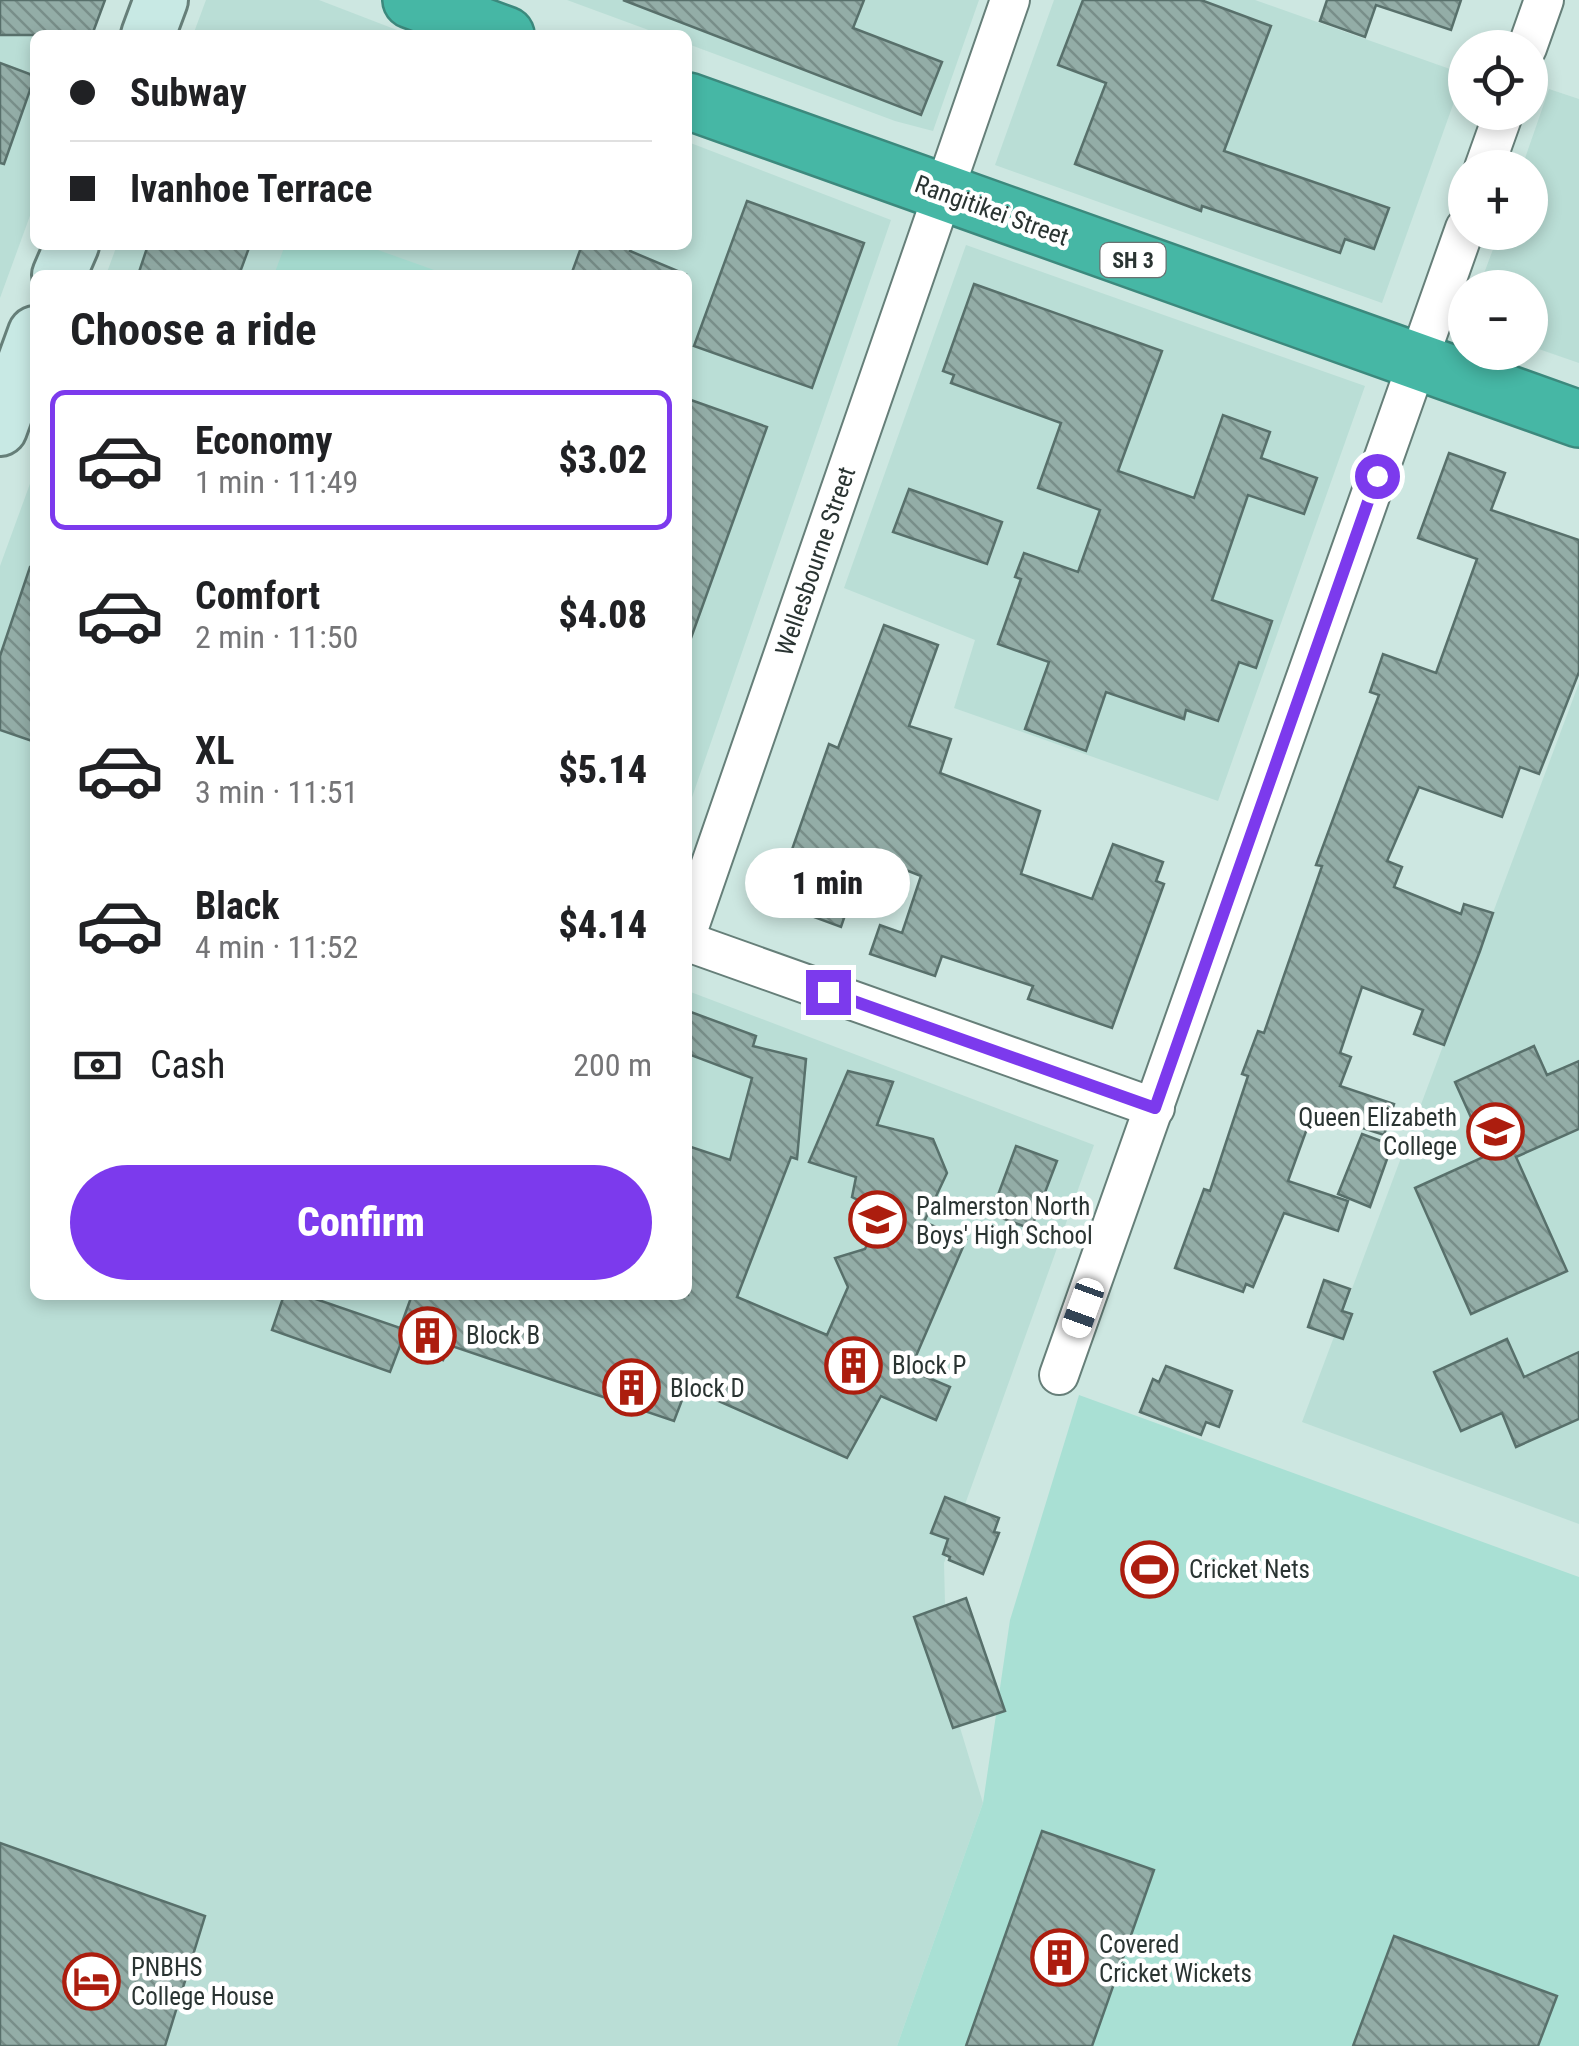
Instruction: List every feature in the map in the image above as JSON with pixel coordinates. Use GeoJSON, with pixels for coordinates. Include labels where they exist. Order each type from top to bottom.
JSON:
{"type":"FeatureCollection","features":[{"type":"Feature","properties":{"kind":"highway"},"geometry":{"type":"LineString","coordinates":[[411,0],[492,30]]}},
{"type":"Feature","properties":{"kind":"highway","name":"Rangitikei Street"},"geometry":{"type":"LineString","coordinates":[[692,102],[1579,419]]}},
{"type":"Feature","properties":{"kind":"main road"},"geometry":{"type":"LineString","coordinates":[[150,30],[161,0]]}},
{"type":"Feature","properties":{"kind":"main road"},"geometry":{"type":"LineString","coordinates":[[0,429],[30,348]]}},
{"type":"Feature","properties":{"kind":"street","name":"Wellesbourne Street"},"geometry":{"type":"LineString","coordinates":[[692,918],[1010,0]]}},
{"type":"Feature","properties":{"kind":"street"},"geometry":{"type":"LineString","coordinates":[[1533,30],[1544,0]]}},
{"type":"Feature","properties":{"kind":"street"},"geometry":{"type":"LineString","coordinates":[[1059,1376],[1457,250]]}},
{"type":"Feature","properties":{"kind":"street"},"geometry":{"type":"LineString","coordinates":[[692,943],[1155,1108]]}},
{"type":"Feature","properties":{"kind":"shaded area"},"geometry":{"type":"Polygon","coordinates":[[[0,0],[105,0],[95,30],[30,30],[30,216],[0,298],[0,0]]]}},
{"type":"Feature","properties":{"kind":"shaded area"},"geometry":{"type":"Polygon","coordinates":[[[206,0],[319,0],[397,30],[195,30],[206,0]]]}},
{"type":"Feature","properties":{"kind":"shaded area"},"geometry":{"type":"Polygon","coordinates":[[[567,0],[979,0],[933,131],[895,121],[692,45],[692,30],[648,30],[567,0]]]}},
{"type":"Feature","properties":{"kind":"shaded area"},"geometry":{"type":"Polygon","coordinates":[[[1054,0],[1255,0],[1448,68],[1448,119],[1382,303],[995,165],[1054,0]]]}},
{"type":"Feature","properties":{"kind":"shaded area"},"geometry":{"type":"Polygon","coordinates":[[[1549,89],[1579,99],[1579,363],[1548,352],[1548,270],[1485,270],[1493,250],[1548,250],[1548,150],[1528,150],[1535,130],[1548,130],[1549,89]]]}},
{"type":"Feature","properties":{"kind":"shaded area"},"geometry":{"type":"Polygon","coordinates":[[[692,144],[891,220],[692,797],[692,270],[108,270],[115,250],[692,250],[692,144]]]}},
{"type":"Feature","properties":{"kind":"shaded area"},"geometry":{"type":"Polygon","coordinates":[[[966,245],[1365,386],[1218,801],[954,708],[975,640],[844,588],[966,245]]]}},
{"type":"Feature","properties":{"kind":"shaded area"},"geometry":{"type":"Polygon","coordinates":[[[283,250],[378,250],[434,270],[276,270],[283,250]]]}},
{"type":"Feature","properties":{"kind":"shaded area","name":"Palmerston North Boys' High School"},"geometry":{"type":"Polygon","coordinates":[[[30,484],[30,1300],[692,1300],[692,993],[1094,1145],[944,1563],[947,1685],[983,1803],[897,2046],[165,2046],[204,1916],[0,1843],[0,566],[30,484]]]}},
{"type":"Feature","properties":{"kind":"shaded area","name":"Queen Elizabeth College"},"geometry":{"type":"Polygon","coordinates":[[[1579,683],[1579,1524],[1302,1422],[1579,683]]]}},
{"type":"Feature","properties":{"kind":"shaded area"},"geometry":{"type":"Polygon","coordinates":[[[1079,1395],[1579,1577],[1579,2046],[897,2046],[983,1803],[1010,1620],[1079,1395]]]}},
{"type":"Feature","properties":{"kind":"building"},"geometry":{"type":"Polygon","coordinates":[[[0,0],[105,0],[94,30],[30,30],[30,35],[0,35],[0,0]]]}},
{"type":"Feature","properties":{"kind":"building"},"geometry":{"type":"Polygon","coordinates":[[[623,0],[864,0],[853,28],[942,62],[921,115],[623,0]]]}},
{"type":"Feature","properties":{"kind":"building"},"geometry":{"type":"Polygon","coordinates":[[[1083,0],[1201,0],[1271,26],[1224,151],[1389,208],[1374,249],[1345,239],[1340,253],[1202,206],[1201,211],[1075,164],[1106,83],[1058,65],[1083,0]]]}},
{"type":"Feature","properties":{"kind":"building"},"geometry":{"type":"Polygon","coordinates":[[[1327,0],[1461,0],[1451,30],[1376,5],[1365,37],[1320,21],[1327,0]]]}},
{"type":"Feature","properties":{"kind":"building"},"geometry":{"type":"Polygon","coordinates":[[[0,63],[30,74],[30,90],[4,164],[0,163],[0,63]]]}},
{"type":"Feature","properties":{"kind":"building"},"geometry":{"type":"Polygon","coordinates":[[[747,201],[864,243],[812,388],[694,346],[747,201]]]}},
{"type":"Feature","properties":{"kind":"building"},"geometry":{"type":"Polygon","coordinates":[[[146,250],[248,250],[241,270],[140,270],[146,250]]]}},
{"type":"Feature","properties":{"kind":"building"},"geometry":{"type":"Polygon","coordinates":[[[580,250],[630,250],[675,270],[573,270],[580,250]]]}},
{"type":"Feature","properties":{"kind":"building"},"geometry":{"type":"Polygon","coordinates":[[[974,284],[1162,351],[1118,471],[1194,498],[1223,415],[1270,432],[1261,458],[1317,478],[1304,514],[1248,495],[1212,600],[1272,621],[1256,668],[1239,662],[1218,721],[1186,710],[1184,719],[1106,692],[1086,751],[1025,729],[1049,662],[998,644],[1021,579],[1015,577],[1024,553],[1078,572],[1100,510],[1038,488],[1061,423],[951,383],[954,375],[943,371],[974,284]]]}},
{"type":"Feature","properties":{"kind":"building"},"geometry":{"type":"Polygon","coordinates":[[[692,400],[767,427],[692,635],[692,400]]]}},
{"type":"Feature","properties":{"kind":"building"},"geometry":{"type":"Polygon","coordinates":[[[1449,453],[1505,473],[1491,510],[1579,540],[1579,672],[1539,774],[1520,767],[1502,817],[1419,787],[1387,861],[1402,867],[1394,887],[1461,914],[1464,904],[1493,913],[1480,951],[1444,1045],[1414,1034],[1423,1010],[1362,987],[1340,1053],[1351,1057],[1340,1086],[1394,1104],[1384,1135],[1313,1112],[1288,1181],[1348,1201],[1338,1231],[1284,1213],[1253,1287],[1246,1284],[1243,1292],[1175,1268],[1204,1189],[1210,1191],[1248,1076],[1242,1074],[1258,1031],[1264,1033],[1322,866],[1316,865],[1379,695],[1370,692],[1383,654],[1436,673],[1477,559],[1418,538],[1449,453]]]}},
{"type":"Feature","properties":{"kind":"building"},"geometry":{"type":"Polygon","coordinates":[[[909,489],[1002,522],[987,564],[893,532],[909,489]]]}},
{"type":"Feature","properties":{"kind":"building"},"geometry":{"type":"Polygon","coordinates":[[[30,567],[30,740],[0,730],[0,656],[30,567]]]}},
{"type":"Feature","properties":{"kind":"building"},"geometry":{"type":"Polygon","coordinates":[[[884,625],[938,645],[909,726],[951,739],[940,773],[1040,811],[1021,874],[1092,899],[1113,844],[1163,862],[1156,881],[1164,884],[1112,1028],[1028,999],[1033,986],[942,956],[935,976],[870,954],[880,925],[902,933],[921,876],[866,854],[841,927],[768,900],[783,859],[788,861],[829,744],[838,748],[884,625]]]}},
{"type":"Feature","properties":{"kind":"building"},"geometry":{"type":"Polygon","coordinates":[[[692,1012],[756,1036],[753,1046],[806,1059],[797,1159],[791,1157],[737,1297],[827,1335],[848,1287],[835,1258],[865,1249],[882,1212],[852,1197],[856,1177],[809,1162],[848,1071],[893,1082],[877,1125],[933,1139],[947,1173],[924,1222],[966,1240],[910,1370],[950,1387],[936,1420],[881,1396],[847,1458],[687,1387],[674,1421],[449,1345],[443,1360],[401,1343],[390,1372],[272,1330],[282,1300],[319,1300],[400,1328],[410,1300],[692,1300],[692,1147],[730,1160],[752,1078],[692,1056],[692,1012]]]}},
{"type":"Feature","properties":{"kind":"building"},"geometry":{"type":"Polygon","coordinates":[[[1534,1046],[1547,1075],[1579,1061],[1579,1129],[1516,1157],[1567,1271],[1471,1314],[1415,1188],[1488,1155],[1455,1082],[1534,1046]]]}},
{"type":"Feature","properties":{"kind":"building"},"geometry":{"type":"Polygon","coordinates":[[[1362,1134],[1392,1145],[1370,1207],[1338,1194],[1362,1134]]]}},
{"type":"Feature","properties":{"kind":"building"},"geometry":{"type":"Polygon","coordinates":[[[1016,1146],[1057,1161],[1031,1229],[991,1214],[1016,1146]]]}},
{"type":"Feature","properties":{"kind":"building"},"geometry":{"type":"Polygon","coordinates":[[[1324,1280],[1350,1289],[1342,1311],[1352,1314],[1343,1339],[1308,1327],[1324,1280]]]}},
{"type":"Feature","properties":{"kind":"building"},"geometry":{"type":"Polygon","coordinates":[[[1507,1339],[1524,1377],[1579,1352],[1579,1419],[1516,1447],[1502,1413],[1461,1431],[1434,1372],[1507,1339]]]}},
{"type":"Feature","properties":{"kind":"building"},"geometry":{"type":"Polygon","coordinates":[[[1166,1366],[1232,1391],[1219,1427],[1206,1422],[1201,1435],[1140,1412],[1153,1379],[1159,1382],[1166,1366]]]}},
{"type":"Feature","properties":{"kind":"building"},"geometry":{"type":"Polygon","coordinates":[[[945,1497],[999,1518],[994,1532],[999,1533],[983,1574],[949,1560],[943,1554],[948,1539],[931,1533],[945,1497]]]}},
{"type":"Feature","properties":{"kind":"building"},"geometry":{"type":"Polygon","coordinates":[[[966,1598],[1005,1711],[953,1728],[914,1617],[966,1598]]]}},
{"type":"Feature","properties":{"kind":"building","name":"Covered Cricket Wickets"},"geometry":{"type":"Polygon","coordinates":[[[1042,1831],[1154,1870],[1092,2046],[966,2046],[1042,1831]]]}},
{"type":"Feature","properties":{"kind":"building","name":"PNBHS College House"},"geometry":{"type":"Polygon","coordinates":[[[0,1843],[205,1916],[165,2046],[0,2046],[0,1843]]]}},
{"type":"Feature","properties":{"kind":"building"},"geometry":{"type":"Polygon","coordinates":[[[1394,1936],[1557,1996],[1538,2046],[1353,2046],[1394,1936]]]}},
{"type":"Feature","properties":{"kind":"place","name":"Queen Elizabeth College"},"geometry":{"type":"Point","coordinates":[1496,1131]}},
{"type":"Feature","properties":{"kind":"place","name":"Palmerston North Boys' High School"},"geometry":{"type":"Point","coordinates":[877,1220]}},
{"type":"Feature","properties":{"kind":"place","name":"Block B"},"geometry":{"type":"Point","coordinates":[427,1335]}},
{"type":"Feature","properties":{"kind":"place","name":"Block P"},"geometry":{"type":"Point","coordinates":[853,1365]}},
{"type":"Feature","properties":{"kind":"place","name":"Block D"},"geometry":{"type":"Point","coordinates":[631,1388]}},
{"type":"Feature","properties":{"kind":"place","name":"Cricket Nets"},"geometry":{"type":"Point","coordinates":[1150,1569]}},
{"type":"Feature","properties":{"kind":"place","name":"Covered Cricket Wickets"},"geometry":{"type":"Point","coordinates":[1060,1958]}},
{"type":"Feature","properties":{"kind":"place","name":"PNBHS College House"},"geometry":{"type":"Point","coordinates":[92,1981]}},
{"type":"Feature","properties":{"kind":"route"},"geometry":{"type":"LineString","coordinates":[[828,992],[1155,1108],[1377,476]]}}]}
